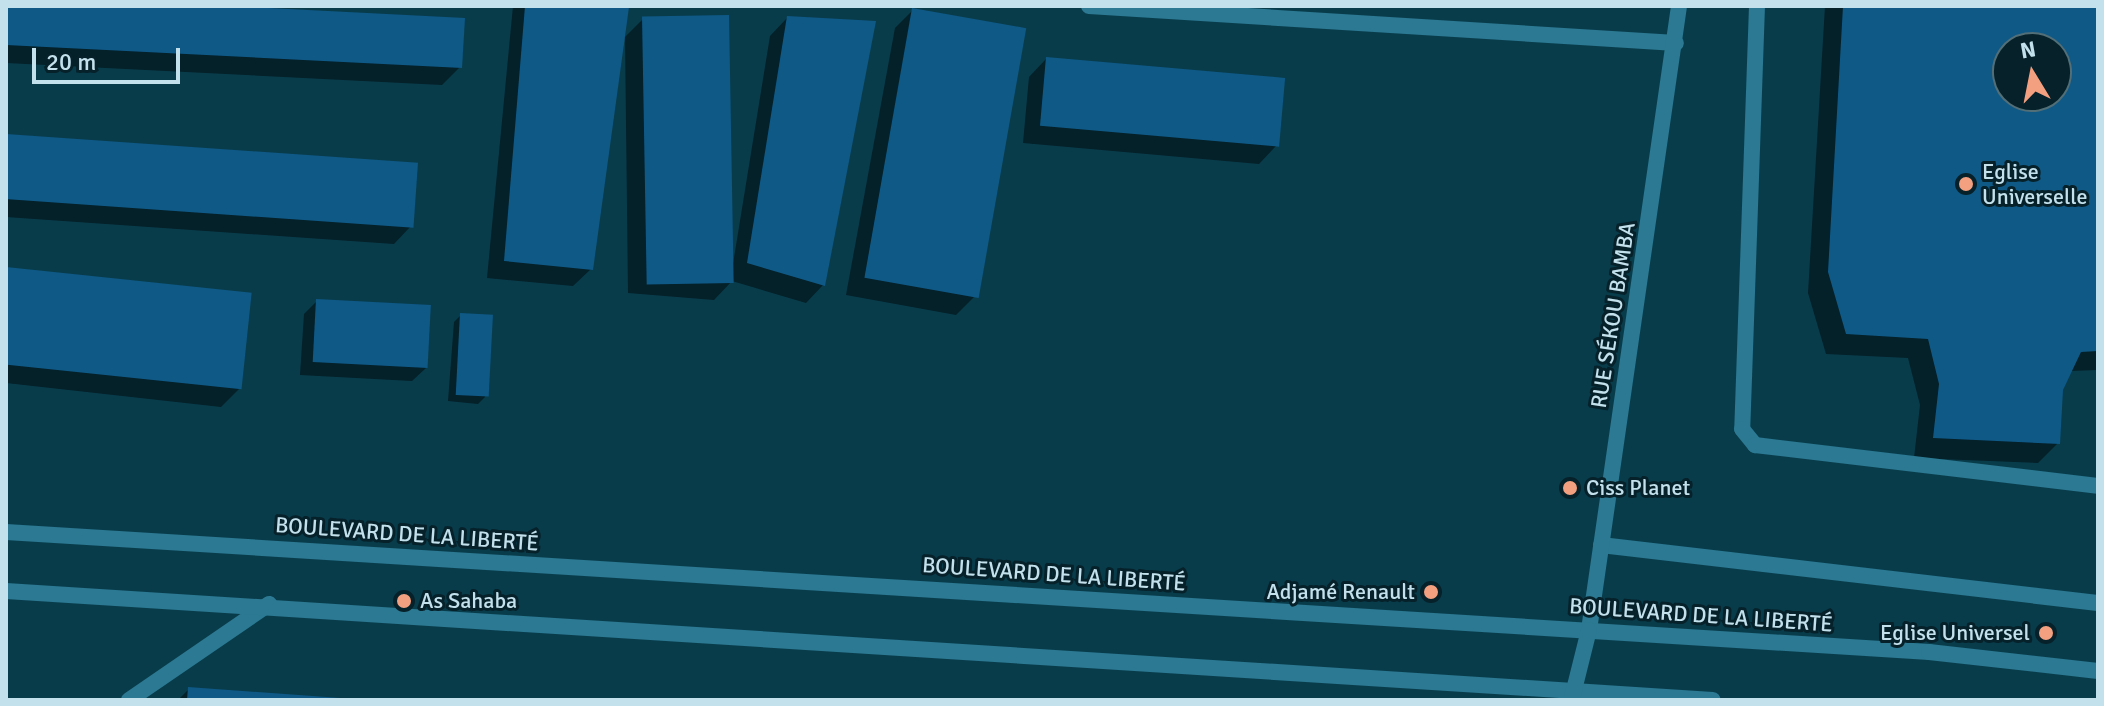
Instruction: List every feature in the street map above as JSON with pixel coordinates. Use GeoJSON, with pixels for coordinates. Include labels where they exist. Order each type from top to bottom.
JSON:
{"type":"FeatureCollection","features":[{"type":"Feature","properties":{"kind":"street"},"geometry":{"type":"LineString","coordinates":[[1089,6],[1676,43]]}},
{"type":"Feature","properties":{"kind":"street","name":"RUE SÉKOU BAMBA"},"geometry":{"type":"LineString","coordinates":[[1572,695],[1589,630],[1679,6]]}},
{"type":"Feature","properties":{"kind":"street"},"geometry":{"type":"LineString","coordinates":[[1757,6],[1742,429],[1755,445],[2098,486]]}},
{"type":"Feature","properties":{"kind":"street","name":"BOULEVARD DE LA LIBERTÉ"},"geometry":{"type":"LineString","coordinates":[[6,532],[1929,652],[2098,671]]}},
{"type":"Feature","properties":{"kind":"street"},"geometry":{"type":"LineString","coordinates":[[1601,545],[2098,603]]}},
{"type":"Feature","properties":{"kind":"street"},"geometry":{"type":"LineString","coordinates":[[6,591],[269,604],[1572,695],[1713,700]]}},
{"type":"Feature","properties":{"kind":"street"},"geometry":{"type":"LineString","coordinates":[[129,700],[269,604]]}},
{"type":"Feature","properties":{"kind":"building"},"geometry":{"type":"Polygon","coordinates":[[[6,6],[231,6],[465,18],[462,68],[6,45],[6,6]]]}},
{"type":"Feature","properties":{"kind":"building"},"geometry":{"type":"Polygon","coordinates":[[[525,6],[629,7],[593,270],[504,261],[525,6]]]}},
{"type":"Feature","properties":{"kind":"building","name":"Eglise Universelle"},"geometry":{"type":"Polygon","coordinates":[[[1843,6],[2098,6],[2098,351],[2081,352],[2063,390],[2060,444],[1933,438],[1939,384],[1928,339],[1846,334],[1828,272],[1843,6]]]}},
{"type":"Feature","properties":{"kind":"building"},"geometry":{"type":"Polygon","coordinates":[[[912,8],[1026,28],[979,298],[864,278],[912,8]]]}},
{"type":"Feature","properties":{"kind":"building"},"geometry":{"type":"Polygon","coordinates":[[[729,15],[734,283],[647,284],[642,17],[729,15]]]}},
{"type":"Feature","properties":{"kind":"building"},"geometry":{"type":"Polygon","coordinates":[[[787,16],[876,21],[825,286],[747,263],[787,16]]]}},
{"type":"Feature","properties":{"kind":"building"},"geometry":{"type":"Polygon","coordinates":[[[1046,57],[1285,78],[1279,147],[1040,126],[1046,57]]]}},
{"type":"Feature","properties":{"kind":"building"},"geometry":{"type":"Polygon","coordinates":[[[6,134],[418,163],[413,228],[6,199],[6,134]]]}},
{"type":"Feature","properties":{"kind":"building"},"geometry":{"type":"Polygon","coordinates":[[[6,267],[252,293],[242,389],[6,365],[6,267]]]}},
{"type":"Feature","properties":{"kind":"building"},"geometry":{"type":"Polygon","coordinates":[[[316,299],[431,305],[428,368],[313,362],[316,299]]]}},
{"type":"Feature","properties":{"kind":"building"},"geometry":{"type":"Polygon","coordinates":[[[460,313],[493,315],[489,397],[456,395],[460,313]]]}},
{"type":"Feature","properties":{"kind":"building"},"geometry":{"type":"Polygon","coordinates":[[[188,687],[340,698],[340,700],[187,700],[188,687]]]}},
{"type":"Feature","properties":{"kind":"place","name":"Eglise Universelle"},"geometry":{"type":"Point","coordinates":[1966,184]}},
{"type":"Feature","properties":{"kind":"place","name":"Ciss Planet"},"geometry":{"type":"Point","coordinates":[1570,488]}},
{"type":"Feature","properties":{"kind":"place","name":"Adjamé Renault"},"geometry":{"type":"Point","coordinates":[1431,592]}},
{"type":"Feature","properties":{"kind":"place","name":"As Sahaba"},"geometry":{"type":"Point","coordinates":[404,601]}},
{"type":"Feature","properties":{"kind":"place","name":"Eglise Universel"},"geometry":{"type":"Point","coordinates":[2046,633]}}]}
